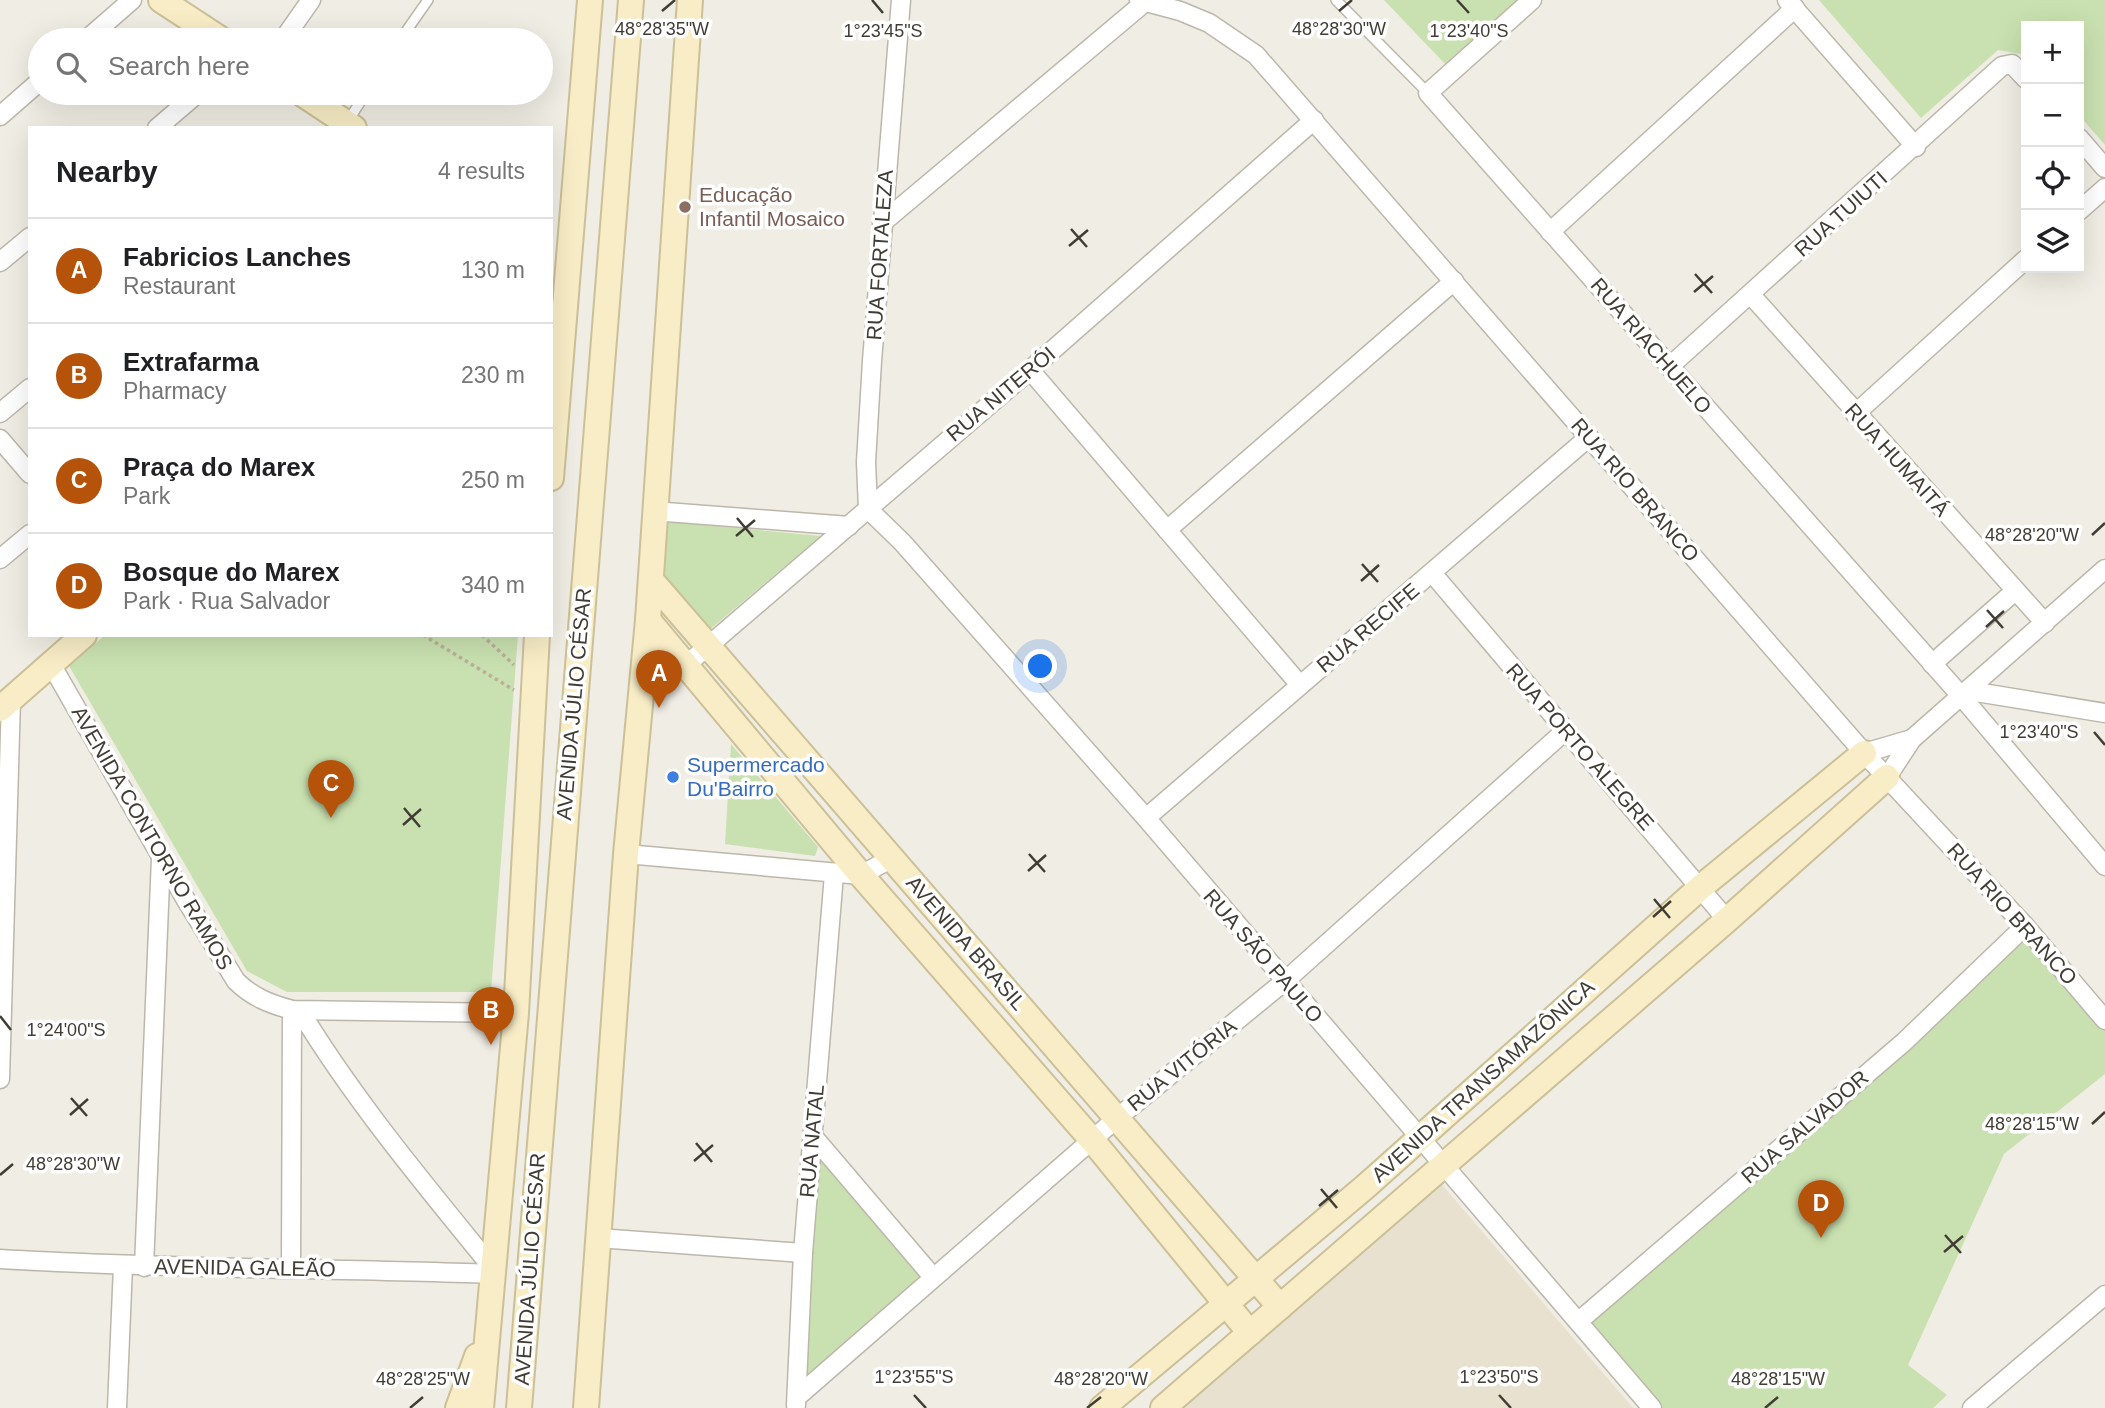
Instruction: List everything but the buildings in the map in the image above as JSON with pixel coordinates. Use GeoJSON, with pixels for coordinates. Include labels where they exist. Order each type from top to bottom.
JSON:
{"type":"FeatureCollection","features":[{"type":"Feature","properties":{"kind":"street"},"geometry":{"type":"LineString","coordinates":[[100,28],[132,0]]}},
{"type":"Feature","properties":{"kind":"street"},"geometry":{"type":"LineString","coordinates":[[291,28],[311,0]]}},
{"type":"Feature","properties":{"kind":"street"},"geometry":{"type":"LineString","coordinates":[[553,458],[564,345],[560,248],[590,0]]}},
{"type":"Feature","properties":{"kind":"street","name":"AVENIDA JÚLIO CÉSAR"},"geometry":{"type":"LineString","coordinates":[[519,1408],[631,0]]}},
{"type":"Feature","properties":{"kind":"street"},"geometry":{"type":"LineString","coordinates":[[582,1402],[598,1238],[626,854],[648,620],[653,511],[690,0]]}},
{"type":"Feature","properties":{"kind":"street","name":"RUA FORTALEZA"},"geometry":{"type":"LineString","coordinates":[[868,509],[866,462],[882,223],[901,0]]}},
{"type":"Feature","properties":{"kind":"street"},"geometry":{"type":"LineString","coordinates":[[1428,93],[1532,0]]}},
{"type":"Feature","properties":{"kind":"street"},"geometry":{"type":"LineString","coordinates":[[882,223],[1142,1]]}},
{"type":"Feature","properties":{"kind":"street","name":"RUA RIO BRANCO"},"geometry":{"type":"LineString","coordinates":[[1142,1],[1180,11],[1235,39],[1256,55],[1864,753],[2025,926],[2105,1020]]}},
{"type":"Feature","properties":{"kind":"street"},"geometry":{"type":"LineString","coordinates":[[167,2],[205,28]]}},
{"type":"Feature","properties":{"kind":"street"},"geometry":{"type":"LineString","coordinates":[[1550,232],[1791,4],[1916,147]]}},
{"type":"Feature","properties":{"kind":"street","name":"RUA TUIUTI"},"geometry":{"type":"LineString","coordinates":[[1669,367],[1916,147],[2000,68],[2012,64],[2021,74]]}},
{"type":"Feature","properties":{"kind":"street"},"geometry":{"type":"LineString","coordinates":[[0,116],[28,92]]}},
{"type":"Feature","properties":{"kind":"street","name":"RUA RIACHUELO"},"geometry":{"type":"LineString","coordinates":[[1428,93],[1932,664],[1966,694],[2105,866]]}},
{"type":"Feature","properties":{"kind":"street"},"geometry":{"type":"LineString","coordinates":[[159,126],[184,105]]}},
{"type":"Feature","properties":{"kind":"street"},"geometry":{"type":"LineString","coordinates":[[318,105],[348,126]]}},
{"type":"Feature","properties":{"kind":"street","name":"RUA NITERÓI"},"geometry":{"type":"LineString","coordinates":[[686,665],[1030,370],[1314,120]]}},
{"type":"Feature","properties":{"kind":"street"},"geometry":{"type":"LineString","coordinates":[[2084,144],[2105,168]]}},
{"type":"Feature","properties":{"kind":"street"},"geometry":{"type":"LineString","coordinates":[[2080,210],[2105,188]]}},
{"type":"Feature","properties":{"kind":"street"},"geometry":{"type":"LineString","coordinates":[[0,262],[28,239]]}},
{"type":"Feature","properties":{"kind":"street"},"geometry":{"type":"LineString","coordinates":[[1855,414],[2021,264]]}},
{"type":"Feature","properties":{"kind":"street"},"geometry":{"type":"LineString","coordinates":[[1167,530],[1454,281]]}},
{"type":"Feature","properties":{"kind":"street","name":"RUA HUMAITÁ"},"geometry":{"type":"LineString","coordinates":[[1751,295],[2045,623]]}},
{"type":"Feature","properties":{"kind":"street"},"geometry":{"type":"LineString","coordinates":[[553,321],[564,345]]}},
{"type":"Feature","properties":{"kind":"street"},"geometry":{"type":"LineString","coordinates":[[1030,370],[1300,685]]}},
{"type":"Feature","properties":{"kind":"street"},"geometry":{"type":"LineString","coordinates":[[0,413],[28,390]]}},
{"type":"Feature","properties":{"kind":"street","name":"RUA RECIFE"},"geometry":{"type":"LineString","coordinates":[[1146,818],[1433,574],[1589,437]]}},
{"type":"Feature","properties":{"kind":"street"},"geometry":{"type":"LineString","coordinates":[[0,439],[28,472]]}},
{"type":"Feature","properties":{"kind":"street","name":"RUA SÃO PAULO"},"geometry":{"type":"LineString","coordinates":[[868,509],[902,542],[1146,818],[1652,1408]]}},
{"type":"Feature","properties":{"kind":"street"},"geometry":{"type":"LineString","coordinates":[[653,511],[849,526]]}},
{"type":"Feature","properties":{"kind":"street"},"geometry":{"type":"LineString","coordinates":[[0,559],[28,536]]}},
{"type":"Feature","properties":{"kind":"street"},"geometry":{"type":"LineString","coordinates":[[1887,777],[1912,739],[2105,569]]}},
{"type":"Feature","properties":{"kind":"street","name":"RUA PORTO ALEGRE"},"geometry":{"type":"LineString","coordinates":[[1433,574],[1727,920]]}},
{"type":"Feature","properties":{"kind":"street","name":"AVENIDA BRASIL"},"geometry":{"type":"LineString","coordinates":[[651,580],[1280,1307]]}},
{"type":"Feature","properties":{"kind":"street"},"geometry":{"type":"LineString","coordinates":[[1932,664],[2015,591]]}},
{"type":"Feature","properties":{"kind":"street","name":"AVENIDA BRASIL"},"geometry":{"type":"LineString","coordinates":[[648,620],[861,875],[1093,1140],[1250,1333]]}},
{"type":"Feature","properties":{"kind":"street"},"geometry":{"type":"LineString","coordinates":[[0,1079],[5,704],[82,637]]}},
{"type":"Feature","properties":{"kind":"street","name":"AVENIDA JÚLIO CÉSAR"},"geometry":{"type":"LineString","coordinates":[[481,1408],[491,1270],[516,1013],[537,637]]}},
{"type":"Feature","properties":{"kind":"street","name":"AVENIDA CONTORNO RAMOS"},"geometry":{"type":"LineString","coordinates":[[51,664],[236,981],[265,1002],[296,1010],[516,1013]]}},
{"type":"Feature","properties":{"kind":"street"},"geometry":{"type":"LineString","coordinates":[[1966,694],[2105,713]]}},
{"type":"Feature","properties":{"kind":"street","name":"RUA VITÓRIA"},"geometry":{"type":"LineString","coordinates":[[796,1403],[933,1277],[1116,1119],[1285,981],[1565,731]]}},
{"type":"Feature","properties":{"kind":"street"},"geometry":{"type":"LineString","coordinates":[[1864,753],[1912,739]]}},
{"type":"Feature","properties":{"kind":"street","name":"AVENIDA TRANSAMAZÔNICA"},"geometry":{"type":"LineString","coordinates":[[1102,1408],[1421,1137],[1701,887],[1864,753]]}},
{"type":"Feature","properties":{"kind":"street","name":"AVENIDA TRANSAMAZÔNICA"},"geometry":{"type":"LineString","coordinates":[[1163,1408],[1727,920],[1887,777]]}},
{"type":"Feature","properties":{"kind":"street"},"geometry":{"type":"LineString","coordinates":[[626,854],[861,875],[892,858]]}},
{"type":"Feature","properties":{"kind":"street"},"geometry":{"type":"LineString","coordinates":[[144,1267],[161,856]]}},
{"type":"Feature","properties":{"kind":"street","name":"RUA NATAL"},"geometry":{"type":"LineString","coordinates":[[796,1403],[803,1253],[834,874]]}},
{"type":"Feature","properties":{"kind":"street","name":"RUA SALVADOR"},"geometry":{"type":"LineString","coordinates":[[1579,1321],[1904,1042],[2025,926]]}},
{"type":"Feature","properties":{"kind":"street"},"geometry":{"type":"LineString","coordinates":[[292,1267],[296,1010]]}},
{"type":"Feature","properties":{"kind":"street"},"geometry":{"type":"LineString","coordinates":[[296,1010],[491,1270]]}},
{"type":"Feature","properties":{"kind":"street"},"geometry":{"type":"LineString","coordinates":[[812,1135],[933,1277]]}},
{"type":"Feature","properties":{"kind":"street"},"geometry":{"type":"LineString","coordinates":[[598,1238],[803,1253]]}},
{"type":"Feature","properties":{"kind":"street","name":"AVENIDA GALEÃO"},"geometry":{"type":"LineString","coordinates":[[0,1259],[144,1267],[491,1270]]}},
{"type":"Feature","properties":{"kind":"street"},"geometry":{"type":"LineString","coordinates":[[117,1408],[123,1266]]}},
{"type":"Feature","properties":{"kind":"street"},"geometry":{"type":"LineString","coordinates":[[1972,1408],[2105,1295]]}},
{"type":"Feature","properties":{"kind":"street"},"geometry":{"type":"LineString","coordinates":[[458,1408],[488,1326]]}},
{"type":"Feature","properties":{"kind":"lane"},"geometry":{"type":"LineString","coordinates":[[408,28],[428,0]]}},
{"type":"Feature","properties":{"kind":"lane","name":"RUA RIACHUELO"},"geometry":{"type":"LineString","coordinates":[[1336,0],[1428,93]]}},
{"type":"Feature","properties":{"kind":"lane"},"geometry":{"type":"LineString","coordinates":[[348,126],[359,105]]}},
{"type":"Feature","properties":{"kind":"path"},"geometry":{"type":"LineString","coordinates":[[426,637],[533,692]]}},
{"type":"Feature","properties":{"kind":"path"},"geometry":{"type":"LineString","coordinates":[[484,637],[533,692]]}},
{"type":"Feature","properties":{"kind":"shaded area"},"geometry":{"type":"Polygon","coordinates":[[[1439,1181],[1633,1408],[1175,1408],[1439,1181]]]}},
{"type":"Feature","properties":{"kind":"green space"},"geometry":{"type":"Polygon","coordinates":[[[1384,0],[1523,0],[1446,65],[1384,0]]]}},
{"type":"Feature","properties":{"kind":"green space"},"geometry":{"type":"Polygon","coordinates":[[[1819,0],[2105,0],[2105,145],[2084,121],[2084,21],[2021,21],[2021,54],[1998,50],[1921,118],[1819,0]]]}},
{"type":"Feature","properties":{"kind":"green space"},"geometry":{"type":"Polygon","coordinates":[[[663,521],[821,536],[708,631],[659,576],[663,521]]]}},
{"type":"Feature","properties":{"kind":"green space"},"geometry":{"type":"Polygon","coordinates":[[[103,637],[518,637],[491,992],[287,992],[247,971],[69,666],[103,637]]]}},
{"type":"Feature","properties":{"kind":"green space"},"geometry":{"type":"Polygon","coordinates":[[[731,744],[818,847],[815,856],[725,844],[731,744]]]}},
{"type":"Feature","properties":{"kind":"green space"},"geometry":{"type":"Polygon","coordinates":[[[2024,935],[2105,1027],[2105,1074],[2004,1154],[1908,1365],[1947,1395],[1933,1408],[1652,1408],[1579,1321],[2024,935]]]}},
{"type":"Feature","properties":{"kind":"green space"},"geometry":{"type":"Polygon","coordinates":[[[817,1140],[932,1278],[795,1397],[817,1140]]]}},
{"type":"Feature","properties":{"kind":"place","name":"Educação Infantil Mosaico"},"geometry":{"type":"Point","coordinates":[685,207]}},
{"type":"Feature","properties":{"kind":"place","name":"Fabricios Lanches"},"geometry":{"type":"Point","coordinates":[659,708]}},
{"type":"Feature","properties":{"kind":"place","name":"Supermercado Du'Bairro"},"geometry":{"type":"Point","coordinates":[673,777]}},
{"type":"Feature","properties":{"kind":"place","name":"Praça do Marex"},"geometry":{"type":"Point","coordinates":[331,818]}},
{"type":"Feature","properties":{"kind":"place","name":"Extrafarma"},"geometry":{"type":"Point","coordinates":[491,1045]}},
{"type":"Feature","properties":{"kind":"place","name":"Bosque do Marex"},"geometry":{"type":"Point","coordinates":[1821,1238]}}]}
